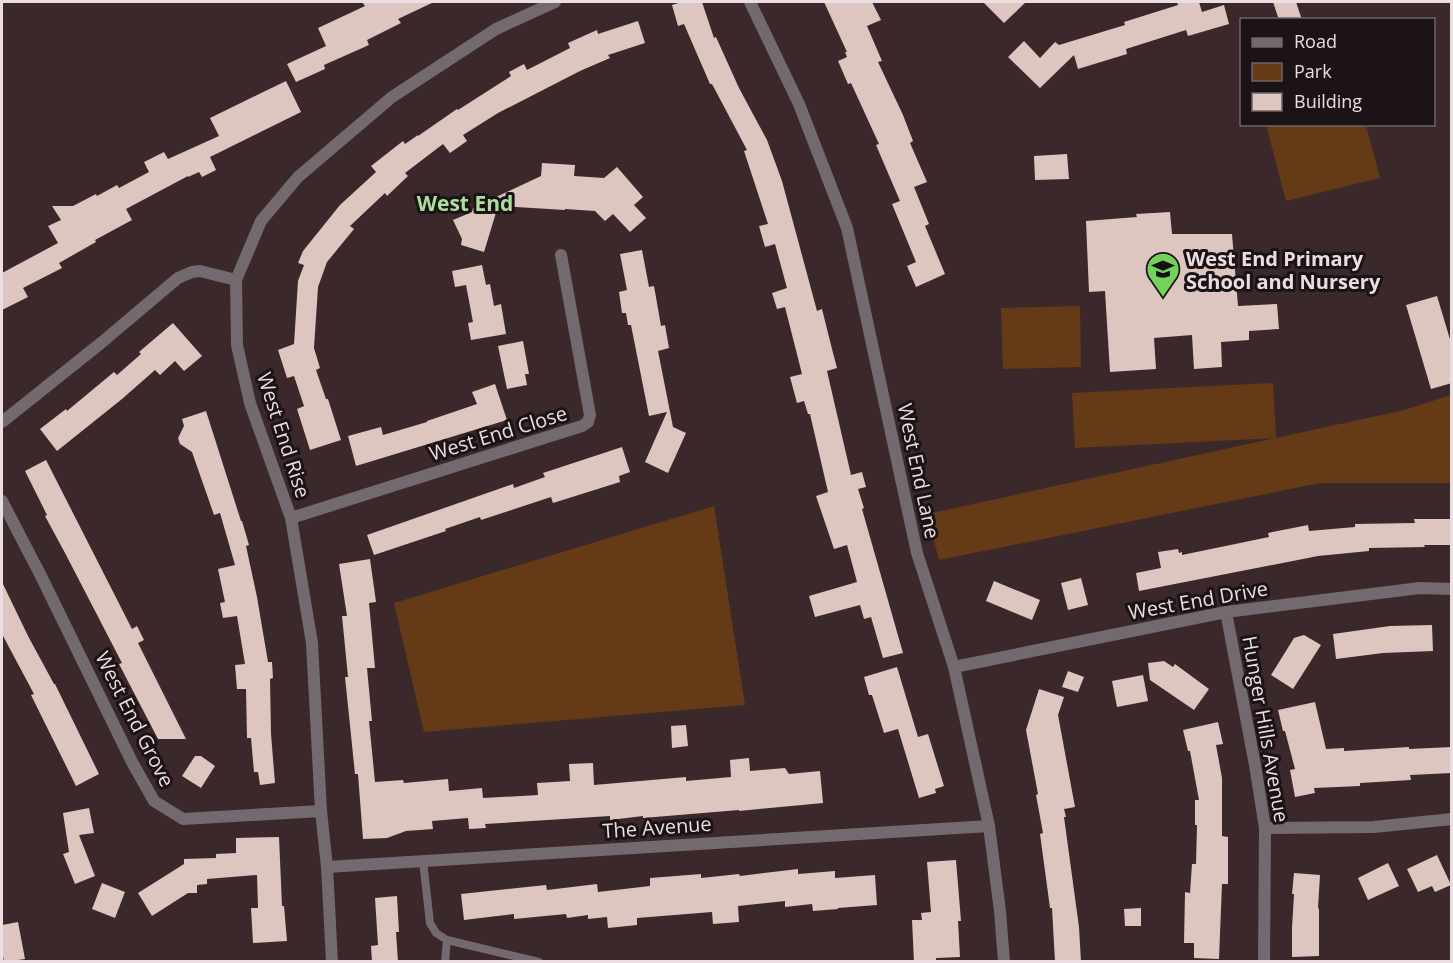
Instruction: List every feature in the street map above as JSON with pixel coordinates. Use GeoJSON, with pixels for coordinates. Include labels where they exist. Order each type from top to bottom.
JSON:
{"type":"FeatureCollection","features":[{"type":"Feature","properties":{"kind":"street","name":"West End Rise"},"geometry":{"type":"LineString","coordinates":[[332,962],[312,643],[291,518],[250,403],[237,345],[236,280],[261,221],[298,177],[392,97],[496,29],[555,2]]}},
{"type":"Feature","properties":{"kind":"street","name":"West End Lane"},"geometry":{"type":"LineString","coordinates":[[750,2],[799,105],[847,228],[917,553],[954,667],[989,826],[1004,962]]}},
{"type":"Feature","properties":{"kind":"street","name":"West End Close"},"geometry":{"type":"LineString","coordinates":[[291,518],[582,426],[588,422],[590,415],[561,255]]}},
{"type":"Feature","properties":{"kind":"street"},"geometry":{"type":"LineString","coordinates":[[2,422],[178,278],[192,272],[200,272],[236,280]]}},
{"type":"Feature","properties":{"kind":"street","name":"West End Grove"},"geometry":{"type":"LineString","coordinates":[[2,501],[132,762],[154,801],[183,819],[321,811]]}},
{"type":"Feature","properties":{"kind":"street","name":"West End Drive"},"geometry":{"type":"LineString","coordinates":[[954,667],[1226,612],[1420,588],[1452,589]]}},
{"type":"Feature","properties":{"kind":"street","name":"Hunger Hills Avenue"},"geometry":{"type":"LineString","coordinates":[[1226,612],[1256,765],[1265,828],[1264,962]]}},
{"type":"Feature","properties":{"kind":"street"},"geometry":{"type":"LineString","coordinates":[[1265,828],[1374,827],[1452,819]]}},
{"type":"Feature","properties":{"kind":"street","name":"The Avenue"},"geometry":{"type":"LineString","coordinates":[[327,867],[989,826]]}},
{"type":"Feature","properties":{"kind":"lane"},"geometry":{"type":"LineString","coordinates":[[423,861],[430,923],[436,933],[447,940],[539,962]]}},
{"type":"Feature","properties":{"kind":"lane"},"geometry":{"type":"LineString","coordinates":[[445,962],[447,940]]}},
{"type":"Feature","properties":{"kind":"green space"},"geometry":{"type":"Polygon","coordinates":[[[1266,126],[1366,126],[1380,178],[1286,201],[1266,126]]]}},
{"type":"Feature","properties":{"kind":"green space"},"geometry":{"type":"Polygon","coordinates":[[[1080,306],[1081,367],[1003,369],[1001,308],[1080,306]]]}},
{"type":"Feature","properties":{"kind":"green space"},"geometry":{"type":"Polygon","coordinates":[[[1273,383],[1276,438],[1404,410],[1451,395],[1451,483],[1320,483],[939,560],[927,514],[1275,438],[1075,448],[1072,393],[1273,383]]]}},
{"type":"Feature","properties":{"kind":"green space"},"geometry":{"type":"Polygon","coordinates":[[[714,506],[745,705],[424,732],[394,603],[714,506]]]}},
{"type":"Feature","properties":{"kind":"building"},"geometry":{"type":"Polygon","coordinates":[[[362,2],[434,2],[398,19],[401,23],[367,40],[369,45],[324,65],[325,69],[296,82],[287,64],[326,46],[318,28],[365,6],[362,2]]]}},
{"type":"Feature","properties":{"kind":"building"},"geometry":{"type":"Polygon","coordinates":[[[682,2],[702,2],[714,38],[716,37],[739,88],[767,140],[782,181],[817,311],[822,309],[837,368],[827,371],[851,475],[862,472],[866,487],[858,489],[864,508],[862,509],[903,653],[883,658],[871,617],[864,619],[860,605],[815,617],[809,596],[857,582],[847,545],[834,549],[816,496],[828,492],[810,414],[808,414],[804,401],[797,403],[790,377],[802,374],[785,307],[777,309],[772,293],[787,288],[775,244],[765,247],[759,226],[768,224],[744,151],[747,150],[710,84],[684,24],[678,26],[672,5],[682,2]]]}},
{"type":"Feature","properties":{"kind":"building"},"geometry":{"type":"Polygon","coordinates":[[[824,2],[872,2],[881,20],[867,26],[882,61],[878,62],[903,115],[913,141],[910,143],[927,182],[914,187],[929,224],[925,226],[945,274],[916,287],[907,266],[916,262],[892,204],[900,201],[876,145],[879,144],[851,83],[848,84],[838,61],[847,57],[845,52],[847,52],[824,2]]]}},
{"type":"Feature","properties":{"kind":"building"},"geometry":{"type":"Polygon","coordinates":[[[983,2],[1026,2],[1004,23],[983,2]]]}},
{"type":"Feature","properties":{"kind":"building"},"geometry":{"type":"Polygon","coordinates":[[[1177,2],[1199,2],[1202,12],[1224,5],[1229,24],[1188,36],[1186,30],[1126,49],[1127,54],[1078,69],[1074,55],[1040,88],[1008,57],[1024,41],[1040,58],[1055,42],[1059,45],[1125,25],[1124,22],[1178,5],[1177,2]]]}},
{"type":"Feature","properties":{"kind":"building"},"geometry":{"type":"Polygon","coordinates":[[[1273,2],[1296,2],[1301,18],[1278,18],[1273,2]]]}},
{"type":"Feature","properties":{"kind":"building"},"geometry":{"type":"Polygon","coordinates":[[[638,21],[645,43],[608,55],[610,58],[498,113],[463,135],[467,141],[450,153],[443,144],[405,173],[408,176],[387,196],[385,193],[350,226],[354,229],[327,262],[318,287],[314,348],[320,368],[316,370],[341,440],[310,450],[297,409],[304,406],[294,376],[287,378],[278,350],[294,344],[298,281],[304,265],[298,263],[303,251],[340,205],[376,172],[371,166],[403,141],[405,144],[418,136],[511,76],[509,72],[524,64],[527,70],[570,48],[568,43],[597,30],[598,34],[638,21]]]}},
{"type":"Feature","properties":{"kind":"building"},"geometry":{"type":"Polygon","coordinates":[[[286,81],[301,112],[210,157],[216,170],[202,177],[199,172],[188,176],[126,209],[132,220],[59,263],[62,268],[23,288],[28,297],[2,310],[2,273],[58,243],[48,226],[61,220],[52,206],[73,206],[117,185],[119,188],[149,172],[144,162],[164,152],[168,159],[219,136],[210,118],[286,81]]]}},
{"type":"Feature","properties":{"kind":"building"},"geometry":{"type":"Polygon","coordinates":[[[1067,154],[1069,179],[1035,180],[1034,156],[1067,154]]]}},
{"type":"Feature","properties":{"kind":"building"},"geometry":{"type":"Polygon","coordinates":[[[542,163],[575,165],[574,176],[604,178],[617,167],[643,197],[634,205],[646,218],[630,232],[613,214],[605,221],[595,211],[498,206],[484,252],[461,245],[462,239],[453,220],[541,176],[542,163]]]}},
{"type":"Feature","properties":{"kind":"building"},"geometry":{"type":"Polygon","coordinates":[[[1170,212],[1172,234],[1232,234],[1238,306],[1277,304],[1279,329],[1249,331],[1249,340],[1221,342],[1222,367],[1194,369],[1192,335],[1154,338],[1156,369],[1110,372],[1105,291],[1089,292],[1086,221],[1170,212]]]}},
{"type":"Feature","properties":{"kind":"building"},"geometry":{"type":"Polygon","coordinates":[[[642,250],[649,287],[654,286],[661,326],[665,325],[669,348],[658,351],[673,427],[686,433],[668,473],[645,462],[667,412],[649,416],[631,325],[628,325],[626,313],[622,313],[619,292],[627,290],[620,254],[642,250]]]}},
{"type":"Feature","properties":{"kind":"building"},"geometry":{"type":"Polygon","coordinates":[[[482,265],[486,285],[490,284],[494,306],[501,304],[506,334],[471,340],[468,323],[473,322],[466,285],[455,287],[452,271],[482,265]]]}},
{"type":"Feature","properties":{"kind":"building"},"geometry":{"type":"Polygon","coordinates":[[[1437,296],[1452,346],[1452,383],[1431,389],[1406,305],[1437,296]]]}},
{"type":"Feature","properties":{"kind":"building"},"geometry":{"type":"Polygon","coordinates":[[[173,323],[202,356],[184,371],[175,361],[160,375],[155,370],[57,451],[40,429],[66,409],[67,411],[114,372],[117,375],[141,354],[139,352],[173,323]]]}},
{"type":"Feature","properties":{"kind":"building"},"geometry":{"type":"Polygon","coordinates":[[[523,341],[529,374],[525,374],[527,385],[507,389],[498,346],[523,341]]]}},
{"type":"Feature","properties":{"kind":"building"},"geometry":{"type":"Polygon","coordinates":[[[495,384],[507,420],[356,466],[348,436],[381,427],[383,435],[427,422],[477,404],[472,392],[495,384]]]}},
{"type":"Feature","properties":{"kind":"building"},"geometry":{"type":"Polygon","coordinates":[[[206,411],[249,545],[246,546],[268,662],[272,662],[271,734],[275,783],[260,785],[258,772],[254,772],[251,738],[247,738],[246,689],[237,689],[235,665],[245,664],[237,616],[223,618],[220,603],[225,602],[218,569],[235,565],[220,513],[214,515],[192,452],[180,444],[178,438],[184,426],[182,419],[206,411]]]}},
{"type":"Feature","properties":{"kind":"building"},"geometry":{"type":"Polygon","coordinates":[[[622,447],[630,472],[619,476],[620,482],[553,503],[551,497],[481,520],[480,517],[374,555],[367,535],[513,484],[514,488],[545,477],[543,473],[622,447]]]}},
{"type":"Feature","properties":{"kind":"building"},"geometry":{"type":"Polygon","coordinates":[[[46,460],[132,629],[137,626],[144,640],[138,643],[186,739],[158,739],[119,664],[122,663],[45,516],[47,515],[25,471],[46,460]]]}},
{"type":"Feature","properties":{"kind":"building"},"geometry":{"type":"Polygon","coordinates":[[[1414,519],[1452,519],[1452,545],[1369,548],[1369,551],[1318,556],[1139,591],[1136,573],[1161,568],[1158,552],[1178,549],[1182,555],[1269,537],[1268,533],[1308,525],[1309,531],[1355,527],[1355,524],[1415,523],[1414,519]]]}},
{"type":"Feature","properties":{"kind":"building"},"geometry":{"type":"Polygon","coordinates":[[[370,559],[376,602],[369,603],[375,668],[367,668],[375,782],[403,780],[404,783],[448,779],[449,791],[482,788],[483,798],[538,795],[537,783],[570,781],[569,764],[593,763],[594,785],[686,777],[686,781],[731,777],[730,760],[749,758],[750,771],[785,768],[789,774],[820,771],[823,803],[643,818],[643,816],[610,820],[610,816],[485,824],[486,828],[469,829],[468,818],[432,821],[433,829],[406,831],[387,838],[363,839],[358,774],[355,774],[345,677],[348,677],[342,616],[347,616],[339,564],[370,559]]]}},
{"type":"Feature","properties":{"kind":"building"},"geometry":{"type":"Polygon","coordinates":[[[1081,578],[1088,605],[1068,610],[1061,583],[1081,578]]]}},
{"type":"Feature","properties":{"kind":"building"},"geometry":{"type":"Polygon","coordinates":[[[994,581],[1040,600],[1032,620],[986,601],[994,581]]]}},
{"type":"Feature","properties":{"kind":"building"},"geometry":{"type":"Polygon","coordinates":[[[2,582],[99,774],[76,786],[31,695],[34,694],[2,634],[2,582]]]}},
{"type":"Feature","properties":{"kind":"building"},"geometry":{"type":"Polygon","coordinates":[[[1432,625],[1433,651],[1383,653],[1336,659],[1333,634],[1390,626],[1432,625]]]}},
{"type":"Feature","properties":{"kind":"building"},"geometry":{"type":"Polygon","coordinates":[[[1304,635],[1321,645],[1293,689],[1271,675],[1294,638],[1304,635]]]}},
{"type":"Feature","properties":{"kind":"building"},"geometry":{"type":"Polygon","coordinates":[[[1164,661],[1173,667],[1175,664],[1209,689],[1194,710],[1150,680],[1148,663],[1164,661]]]}},
{"type":"Feature","properties":{"kind":"building"},"geometry":{"type":"Polygon","coordinates":[[[897,667],[918,737],[928,734],[944,786],[935,789],[936,793],[919,798],[898,729],[884,733],[864,677],[897,667]]]}},
{"type":"Feature","properties":{"kind":"building"},"geometry":{"type":"Polygon","coordinates":[[[1068,671],[1084,677],[1078,692],[1062,687],[1068,671]]]}},
{"type":"Feature","properties":{"kind":"building"},"geometry":{"type":"Polygon","coordinates":[[[1143,675],[1148,701],[1117,707],[1112,681],[1143,675]]]}},
{"type":"Feature","properties":{"kind":"building"},"geometry":{"type":"Polygon","coordinates":[[[1039,689],[1064,697],[1058,715],[1075,807],[1064,809],[1066,817],[1064,817],[1079,927],[1081,962],[1055,962],[1052,908],[1050,908],[1040,834],[1043,833],[1026,730],[1039,689]]]}},
{"type":"Feature","properties":{"kind":"building"},"geometry":{"type":"Polygon","coordinates":[[[1315,702],[1326,749],[1344,748],[1344,751],[1452,747],[1452,773],[1410,775],[1411,780],[1360,783],[1360,786],[1314,788],[1315,793],[1295,797],[1290,770],[1295,769],[1278,710],[1315,702]]]}},
{"type":"Feature","properties":{"kind":"building"},"geometry":{"type":"Polygon","coordinates":[[[1218,722],[1223,744],[1216,745],[1222,778],[1222,836],[1228,837],[1228,884],[1222,884],[1219,959],[1194,958],[1194,943],[1184,943],[1185,892],[1190,893],[1192,864],[1196,864],[1195,800],[1199,800],[1190,751],[1188,751],[1183,730],[1218,722]]]}},
{"type":"Feature","properties":{"kind":"building"},"geometry":{"type":"Polygon","coordinates":[[[686,725],[688,746],[672,748],[671,726],[686,725]]]}},
{"type":"Feature","properties":{"kind":"building"},"geometry":{"type":"Polygon","coordinates":[[[195,756],[201,756],[215,766],[201,788],[182,776],[195,756]]]}},
{"type":"Feature","properties":{"kind":"building"},"geometry":{"type":"Polygon","coordinates":[[[89,808],[94,833],[79,835],[95,876],[75,884],[63,854],[69,852],[63,813],[89,808]]]}},
{"type":"Feature","properties":{"kind":"building"},"geometry":{"type":"Polygon","coordinates":[[[279,837],[282,906],[284,906],[287,941],[253,943],[251,908],[258,908],[257,875],[207,879],[207,884],[197,885],[197,893],[188,893],[152,916],[138,893],[184,864],[184,859],[216,858],[216,854],[236,853],[236,838],[279,837]]]}},
{"type":"Feature","properties":{"kind":"building"},"geometry":{"type":"Polygon","coordinates":[[[1437,855],[1451,885],[1435,892],[1432,886],[1418,892],[1407,869],[1437,855]]]}},
{"type":"Feature","properties":{"kind":"building"},"geometry":{"type":"Polygon","coordinates":[[[956,860],[961,921],[958,921],[960,957],[914,962],[912,920],[922,920],[921,913],[931,912],[927,862],[956,860]]]}},
{"type":"Feature","properties":{"kind":"building"},"geometry":{"type":"Polygon","coordinates":[[[1388,863],[1399,886],[1368,900],[1358,878],[1388,863]]]}},
{"type":"Feature","properties":{"kind":"building"},"geometry":{"type":"Polygon","coordinates":[[[798,869],[798,874],[835,871],[835,878],[875,875],[877,905],[813,911],[812,904],[785,907],[785,901],[738,906],[739,922],[713,924],[712,912],[637,918],[637,925],[608,928],[607,917],[588,919],[588,915],[567,918],[566,914],[514,919],[514,914],[464,920],[461,894],[546,885],[547,890],[597,884],[598,892],[650,886],[650,878],[701,874],[701,878],[739,874],[740,876],[798,869]]]}},
{"type":"Feature","properties":{"kind":"building"},"geometry":{"type":"Polygon","coordinates":[[[1294,873],[1320,875],[1319,956],[1292,957],[1294,873]]]}},
{"type":"Feature","properties":{"kind":"building"},"geometry":{"type":"Polygon","coordinates":[[[102,883],[125,892],[115,918],[92,909],[102,883]]]}},
{"type":"Feature","properties":{"kind":"building"},"geometry":{"type":"Polygon","coordinates":[[[397,896],[398,962],[372,962],[371,946],[378,945],[375,898],[397,896]]]}},
{"type":"Feature","properties":{"kind":"building"},"geometry":{"type":"Polygon","coordinates":[[[1141,908],[1141,926],[1125,926],[1124,909],[1141,908]]]}},
{"type":"Feature","properties":{"kind":"building"},"geometry":{"type":"Polygon","coordinates":[[[18,922],[25,959],[4,962],[2,925],[18,922]]]}},
{"type":"Feature","properties":{"kind":"place","name":"West End Primary School and Nursery"},"geometry":{"type":"Point","coordinates":[1163,298]}},
{"type":"Feature","properties":{"kind":"district","name":"West End"},"geometry":{"type":"Point","coordinates":[465,203]}}]}
